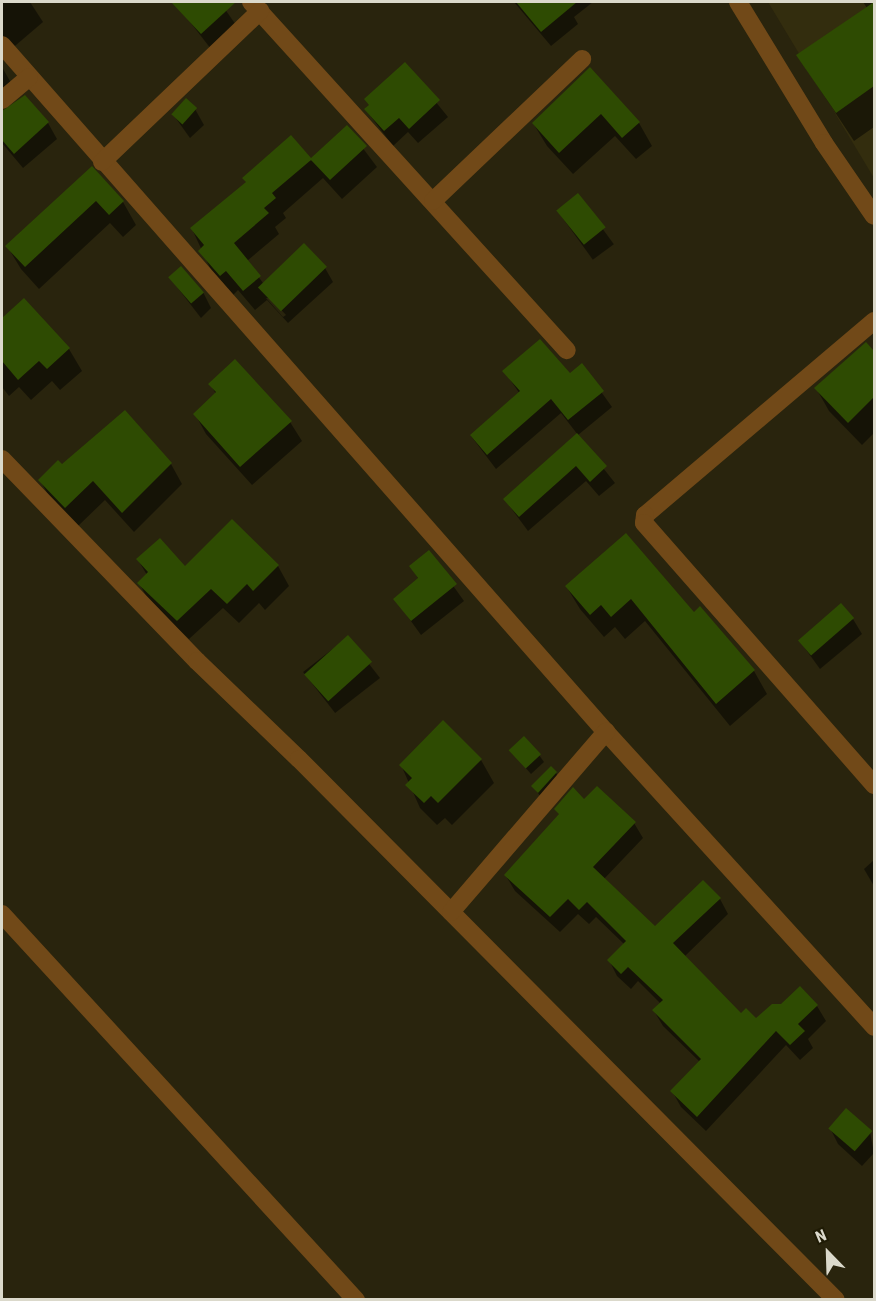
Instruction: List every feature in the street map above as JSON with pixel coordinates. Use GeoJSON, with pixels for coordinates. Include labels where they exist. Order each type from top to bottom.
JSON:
{"type":"FeatureCollection","features":[{"type":"Feature","properties":{"kind":"street"},"geometry":{"type":"LineString","coordinates":[[738,2],[874,216]]}},
{"type":"Feature","properties":{"kind":"street"},"geometry":{"type":"LineString","coordinates":[[102,162],[256,7],[567,350]]}},
{"type":"Feature","properties":{"kind":"street"},"geometry":{"type":"LineString","coordinates":[[2,45],[102,162],[606,732],[874,1027]]}},
{"type":"Feature","properties":{"kind":"street"},"geometry":{"type":"LineString","coordinates":[[433,201],[582,59]]}},
{"type":"Feature","properties":{"kind":"street"},"geometry":{"type":"LineString","coordinates":[[2,100],[29,77]]}},
{"type":"Feature","properties":{"kind":"street"},"geometry":{"type":"LineString","coordinates":[[874,321],[645,515],[644,523],[874,785]]}},
{"type":"Feature","properties":{"kind":"street"},"geometry":{"type":"LineString","coordinates":[[2,459],[197,661],[451,912],[836,1299]]}},
{"type":"Feature","properties":{"kind":"street"},"geometry":{"type":"LineString","coordinates":[[451,912],[606,732]]}},
{"type":"Feature","properties":{"kind":"street"},"geometry":{"type":"LineString","coordinates":[[2,914],[356,1299]]}},
{"type":"Feature","properties":{"kind":"shaded area"},"geometry":{"type":"Polygon","coordinates":[[[768,2],[874,2],[874,178],[768,2]]]}},
{"type":"Feature","properties":{"kind":"building"},"geometry":{"type":"Polygon","coordinates":[[[171,2],[236,2],[201,34],[171,2]]]}},
{"type":"Feature","properties":{"kind":"building"},"geometry":{"type":"Polygon","coordinates":[[[516,2],[577,2],[541,32],[516,2]]]}},
{"type":"Feature","properties":{"kind":"building"},"geometry":{"type":"Polygon","coordinates":[[[874,2],[874,86],[836,113],[796,55],[874,2]]]}},
{"type":"Feature","properties":{"kind":"building"},"geometry":{"type":"Polygon","coordinates":[[[405,62],[440,100],[409,129],[399,118],[384,131],[364,109],[369,105],[364,99],[405,62]]]}},
{"type":"Feature","properties":{"kind":"building"},"geometry":{"type":"Polygon","coordinates":[[[590,67],[640,122],[622,138],[601,114],[559,153],[532,123],[590,67]]]}},
{"type":"Feature","properties":{"kind":"building"},"geometry":{"type":"Polygon","coordinates":[[[25,95],[49,122],[14,154],[2,140],[2,111],[25,95]]]}},
{"type":"Feature","properties":{"kind":"building"},"geometry":{"type":"Polygon","coordinates":[[[186,98],[197,108],[182,124],[171,114],[186,98]]]}},
{"type":"Feature","properties":{"kind":"building"},"geometry":{"type":"Polygon","coordinates":[[[347,125],[367,146],[330,180],[311,160],[272,193],[276,198],[264,208],[269,213],[234,243],[261,276],[243,291],[226,271],[220,276],[198,251],[204,245],[190,228],[246,182],[242,178],[291,135],[311,158],[347,125]]]}},
{"type":"Feature","properties":{"kind":"building"},"geometry":{"type":"Polygon","coordinates":[[[92,166],[124,201],[109,215],[96,201],[25,267],[5,246],[92,166]]]}},
{"type":"Feature","properties":{"kind":"building"},"geometry":{"type":"Polygon","coordinates":[[[578,193],[606,227],[584,245],[556,211],[578,193]]]}},
{"type":"Feature","properties":{"kind":"building"},"geometry":{"type":"Polygon","coordinates":[[[304,243],[327,267],[281,311],[258,287],[304,243]]]}},
{"type":"Feature","properties":{"kind":"building"},"geometry":{"type":"Polygon","coordinates":[[[181,266],[204,292],[191,304],[168,277],[181,266]]]}},
{"type":"Feature","properties":{"kind":"building"},"geometry":{"type":"Polygon","coordinates":[[[24,298],[70,348],[47,369],[39,361],[18,380],[2,361],[2,318],[24,298]]]}},
{"type":"Feature","properties":{"kind":"building"},"geometry":{"type":"Polygon","coordinates":[[[540,339],[570,373],[582,363],[604,391],[568,420],[551,399],[487,455],[470,435],[520,391],[502,371],[540,339]]]}},
{"type":"Feature","properties":{"kind":"building"},"geometry":{"type":"Polygon","coordinates":[[[866,342],[874,351],[874,397],[848,423],[814,388],[866,342]]]}},
{"type":"Feature","properties":{"kind":"building"},"geometry":{"type":"Polygon","coordinates":[[[235,359],[292,421],[240,467],[193,414],[216,392],[208,384],[235,359]]]}},
{"type":"Feature","properties":{"kind":"building"},"geometry":{"type":"Polygon","coordinates":[[[125,410],[172,463],[122,513],[93,481],[65,508],[38,480],[58,460],[62,464],[125,410]]]}},
{"type":"Feature","properties":{"kind":"building"},"geometry":{"type":"Polygon","coordinates":[[[577,433],[607,466],[590,482],[576,466],[519,517],[503,499],[577,433]]]}},
{"type":"Feature","properties":{"kind":"building"},"geometry":{"type":"Polygon","coordinates":[[[232,519],[279,565],[253,591],[247,584],[227,604],[211,589],[177,621],[137,583],[148,572],[136,559],[160,538],[185,566],[232,519]]]}},
{"type":"Feature","properties":{"kind":"building"},"geometry":{"type":"Polygon","coordinates":[[[626,533],[694,612],[700,606],[755,670],[716,704],[631,599],[611,617],[601,605],[590,615],[565,586],[626,533]]]}},
{"type":"Feature","properties":{"kind":"building"},"geometry":{"type":"Polygon","coordinates":[[[429,550],[457,584],[411,621],[393,599],[418,578],[409,566],[429,550]]]}},
{"type":"Feature","properties":{"kind":"building"},"geometry":{"type":"Polygon","coordinates":[[[841,603],[854,618],[811,655],[798,640],[841,603]]]}},
{"type":"Feature","properties":{"kind":"building"},"geometry":{"type":"Polygon","coordinates":[[[348,635],[372,662],[328,701],[304,674],[348,635]]]}},
{"type":"Feature","properties":{"kind":"building"},"geometry":{"type":"Polygon","coordinates":[[[443,720],[482,759],[438,803],[431,796],[424,803],[405,785],[412,778],[399,765],[443,720]]]}},
{"type":"Feature","properties":{"kind":"building"},"geometry":{"type":"Polygon","coordinates":[[[524,736],[541,754],[526,769],[509,750],[524,736]]]}},
{"type":"Feature","properties":{"kind":"building"},"geometry":{"type":"Polygon","coordinates":[[[551,766],[557,772],[538,793],[531,786],[551,766]]]}},
{"type":"Feature","properties":{"kind":"building"},"geometry":{"type":"Polygon","coordinates":[[[597,786],[636,822],[593,867],[655,926],[703,880],[721,898],[673,943],[741,1013],[746,1008],[756,1018],[772,1004],[781,1004],[800,986],[818,1005],[798,1024],[805,1031],[790,1045],[776,1031],[697,1117],[670,1091],[701,1059],[652,1010],[663,1000],[628,967],[621,974],[607,960],[626,941],[587,902],[579,910],[568,899],[550,917],[504,875],[559,814],[554,809],[573,787],[584,799],[597,786]]]}},
{"type":"Feature","properties":{"kind":"building"},"geometry":{"type":"Polygon","coordinates":[[[846,1108],[872,1131],[855,1151],[828,1128],[846,1108]]]}}]}
